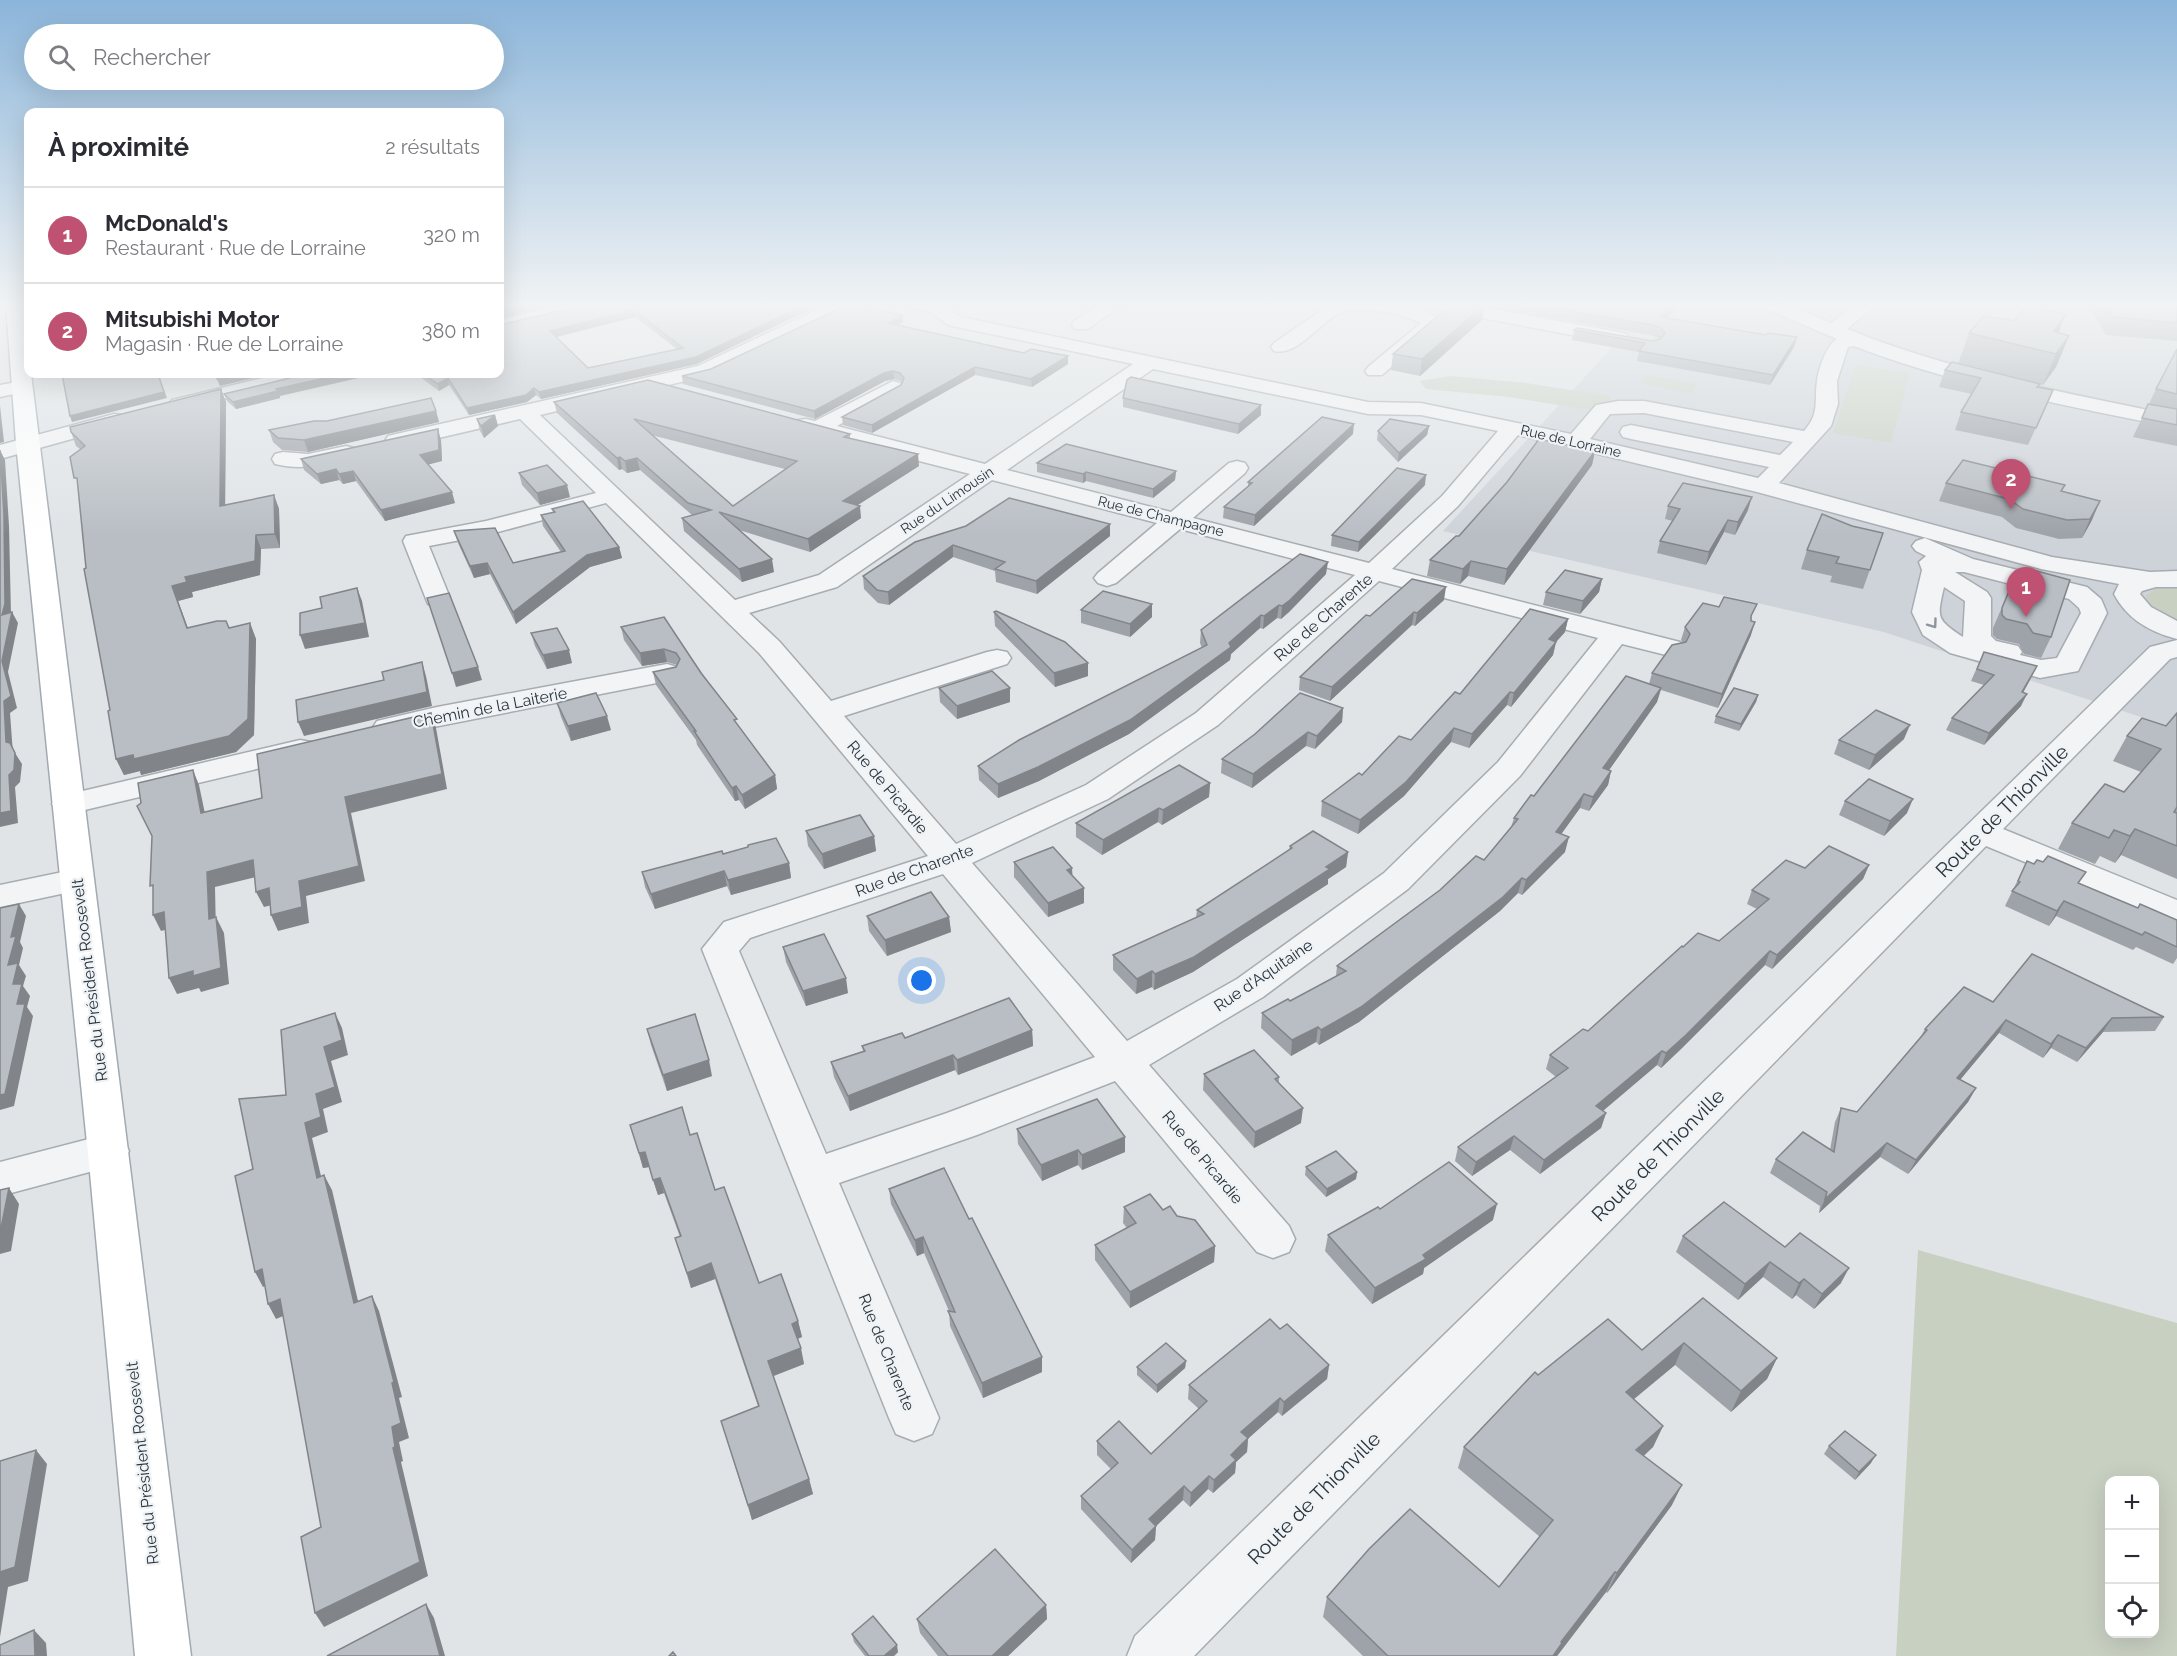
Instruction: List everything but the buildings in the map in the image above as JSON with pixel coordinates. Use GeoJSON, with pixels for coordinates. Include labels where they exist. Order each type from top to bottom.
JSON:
{"type":"FeatureCollection","features":[{"type":"Feature","properties":{"kind":"main road","name":"Rue du Président Roosevelt"},"geometry":{"type":"LineString","coordinates":[[21,380],[14,448],[68,804],[163,1656]]}},
{"type":"Feature","properties":{"kind":"street"},"geometry":{"type":"LineString","coordinates":[[161,408],[276,380]]}},
{"type":"Feature","properties":{"kind":"street"},"geometry":{"type":"LineString","coordinates":[[283,459],[308,461],[664,380]]}},
{"type":"Feature","properties":{"kind":"street","name":"Rue du Limousin"},"geometry":{"type":"LineString","coordinates":[[730,610],[828,581],[1123,380]]}},
{"type":"Feature","properties":{"kind":"street","name":"Rue de Lorraine"},"geometry":{"type":"LineString","coordinates":[[1237,380],[1368,408],[1421,409],[1513,427],[1763,486],[1930,549],[2051,575],[2135,606]]}},
{"type":"Feature","properties":{"kind":"street"},"geometry":{"type":"LineString","coordinates":[[1763,486],[1820,426],[1828,404],[1827,380]]}},
{"type":"Feature","properties":{"kind":"street"},"geometry":{"type":"LineString","coordinates":[[1984,380],[2177,422]]}},
{"type":"Feature","properties":{"kind":"street"},"geometry":{"type":"LineString","coordinates":[[652,383],[700,398]]}},
{"type":"Feature","properties":{"kind":"street"},"geometry":{"type":"LineString","coordinates":[[0,391],[22,387]]}},
{"type":"Feature","properties":{"kind":"street"},"geometry":{"type":"LineString","coordinates":[[818,428],[893,387]]}},
{"type":"Feature","properties":{"kind":"street"},"geometry":{"type":"LineString","coordinates":[[1576,442],[1603,409],[1633,406],[1808,438]]}},
{"type":"Feature","properties":{"kind":"street","name":"Rue de Picardie"},"geometry":{"type":"LineString","coordinates":[[525,412],[769,648],[1273,1239]]}},
{"type":"Feature","properties":{"kind":"street"},"geometry":{"type":"LineString","coordinates":[[14,448],[139,414]]}},
{"type":"Feature","properties":{"kind":"street","name":"Rue de Champagne"},"geometry":{"type":"LineString","coordinates":[[786,420],[1670,648]]}},
{"type":"Feature","properties":{"kind":"street","name":"Rue de Charente"},"geometry":{"type":"LineString","coordinates":[[914,1418],[720,949],[737,930],[950,860],[1097,792],[1207,719],[1375,571],[1450,501],[1513,427]]}},
{"type":"Feature","properties":{"kind":"street"},"geometry":{"type":"LineString","coordinates":[[1630,432],[1736,443],[1784,463]]}},
{"type":"Feature","properties":{"kind":"street"},"geometry":{"type":"LineString","coordinates":[[1107,578],[1237,468]]}},
{"type":"Feature","properties":{"kind":"street"},"geometry":{"type":"LineString","coordinates":[[437,598],[415,541],[488,528],[612,496]]}},
{"type":"Feature","properties":{"kind":"street"},"geometry":{"type":"LineString","coordinates":[[1930,549],[1964,564],[2051,575],[2087,598],[2092,604],[2094,613],[2068,665],[2040,669],[1960,647],[1933,629],[1925,612],[1930,549]]}},
{"type":"Feature","properties":{"kind":"street"},"geometry":{"type":"LineString","coordinates":[[1930,549],[1978,598],[1977,639],[1986,646],[2036,660],[2048,658],[2077,609],[2076,602],[2051,575]]}},
{"type":"Feature","properties":{"kind":"street","name":"Rue de Lorraine"},"geometry":{"type":"LineString","coordinates":[[2051,575],[2114,576],[2149,580],[2177,579]]}},
{"type":"Feature","properties":{"kind":"street"},"geometry":{"type":"LineString","coordinates":[[2135,606],[2127,594],[2131,586],[2149,580]]}},
{"type":"Feature","properties":{"kind":"street","name":"Route de Thionville"},"geometry":{"type":"LineString","coordinates":[[1155,1656],[2171,644],[2154,634],[2135,606]]}},
{"type":"Feature","properties":{"kind":"street","name":"Rue d'Aquitaine"},"geometry":{"type":"LineString","coordinates":[[813,1175],[962,1124],[1122,1062],[1250,988],[1396,882],[1509,769],[1616,633]]}},
{"type":"Feature","properties":{"kind":"street"},"geometry":{"type":"LineString","coordinates":[[825,712],[997,658]]}},
{"type":"Feature","properties":{"kind":"street","name":"Chemin de la Laiterie"},"geometry":{"type":"LineString","coordinates":[[357,735],[436,716],[667,673]]}},
{"type":"Feature","properties":{"kind":"street"},"geometry":{"type":"LineString","coordinates":[[68,804],[323,743]]}},
{"type":"Feature","properties":{"kind":"street"},"geometry":{"type":"LineString","coordinates":[[1981,832],[2177,913]]}},
{"type":"Feature","properties":{"kind":"street"},"geometry":{"type":"LineString","coordinates":[[0,896],[77,880]]}},
{"type":"Feature","properties":{"kind":"street"},"geometry":{"type":"LineString","coordinates":[[0,1179],[108,1151]]}},
{"type":"Feature","properties":{"kind":"shaded area"},"geometry":{"type":"Polygon","coordinates":[[[1497,380],[1526,383],[1609,396],[1613,404],[1591,410],[1509,397],[1426,389],[1419,381],[1497,380]]]}},
{"type":"Feature","properties":{"kind":"shaded area"},"geometry":{"type":"Polygon","coordinates":[[[1582,380],[2177,380],[2177,729],[1884,632],[1443,531],[1582,380]]]}},
{"type":"Feature","properties":{"kind":"shaded area"},"geometry":{"type":"Polygon","coordinates":[[[1644,380],[1677,380],[1697,385],[1693,392],[1687,393],[1642,383],[1644,380]]]}},
{"type":"Feature","properties":{"kind":"shaded area"},"geometry":{"type":"Polygon","coordinates":[[[1851,380],[1908,380],[1891,443],[1833,433],[1851,380]]]}},
{"type":"Feature","properties":{"kind":"shaded area"},"geometry":{"type":"Polygon","coordinates":[[[2177,587],[2177,623],[2153,610],[2146,596],[2157,588],[2177,587]]]}},
{"type":"Feature","properties":{"kind":"shaded area"},"geometry":{"type":"Polygon","coordinates":[[[1918,1250],[2177,1323],[2177,1656],[1896,1656],[1918,1250]]]}},
{"type":"Feature","properties":{"kind":"place","name":"Mitsubishi Motor"},"geometry":{"type":"Point","coordinates":[2011,509]}},
{"type":"Feature","properties":{"kind":"place","name":"McDonald's"},"geometry":{"type":"Point","coordinates":[2026,617]}}]}
